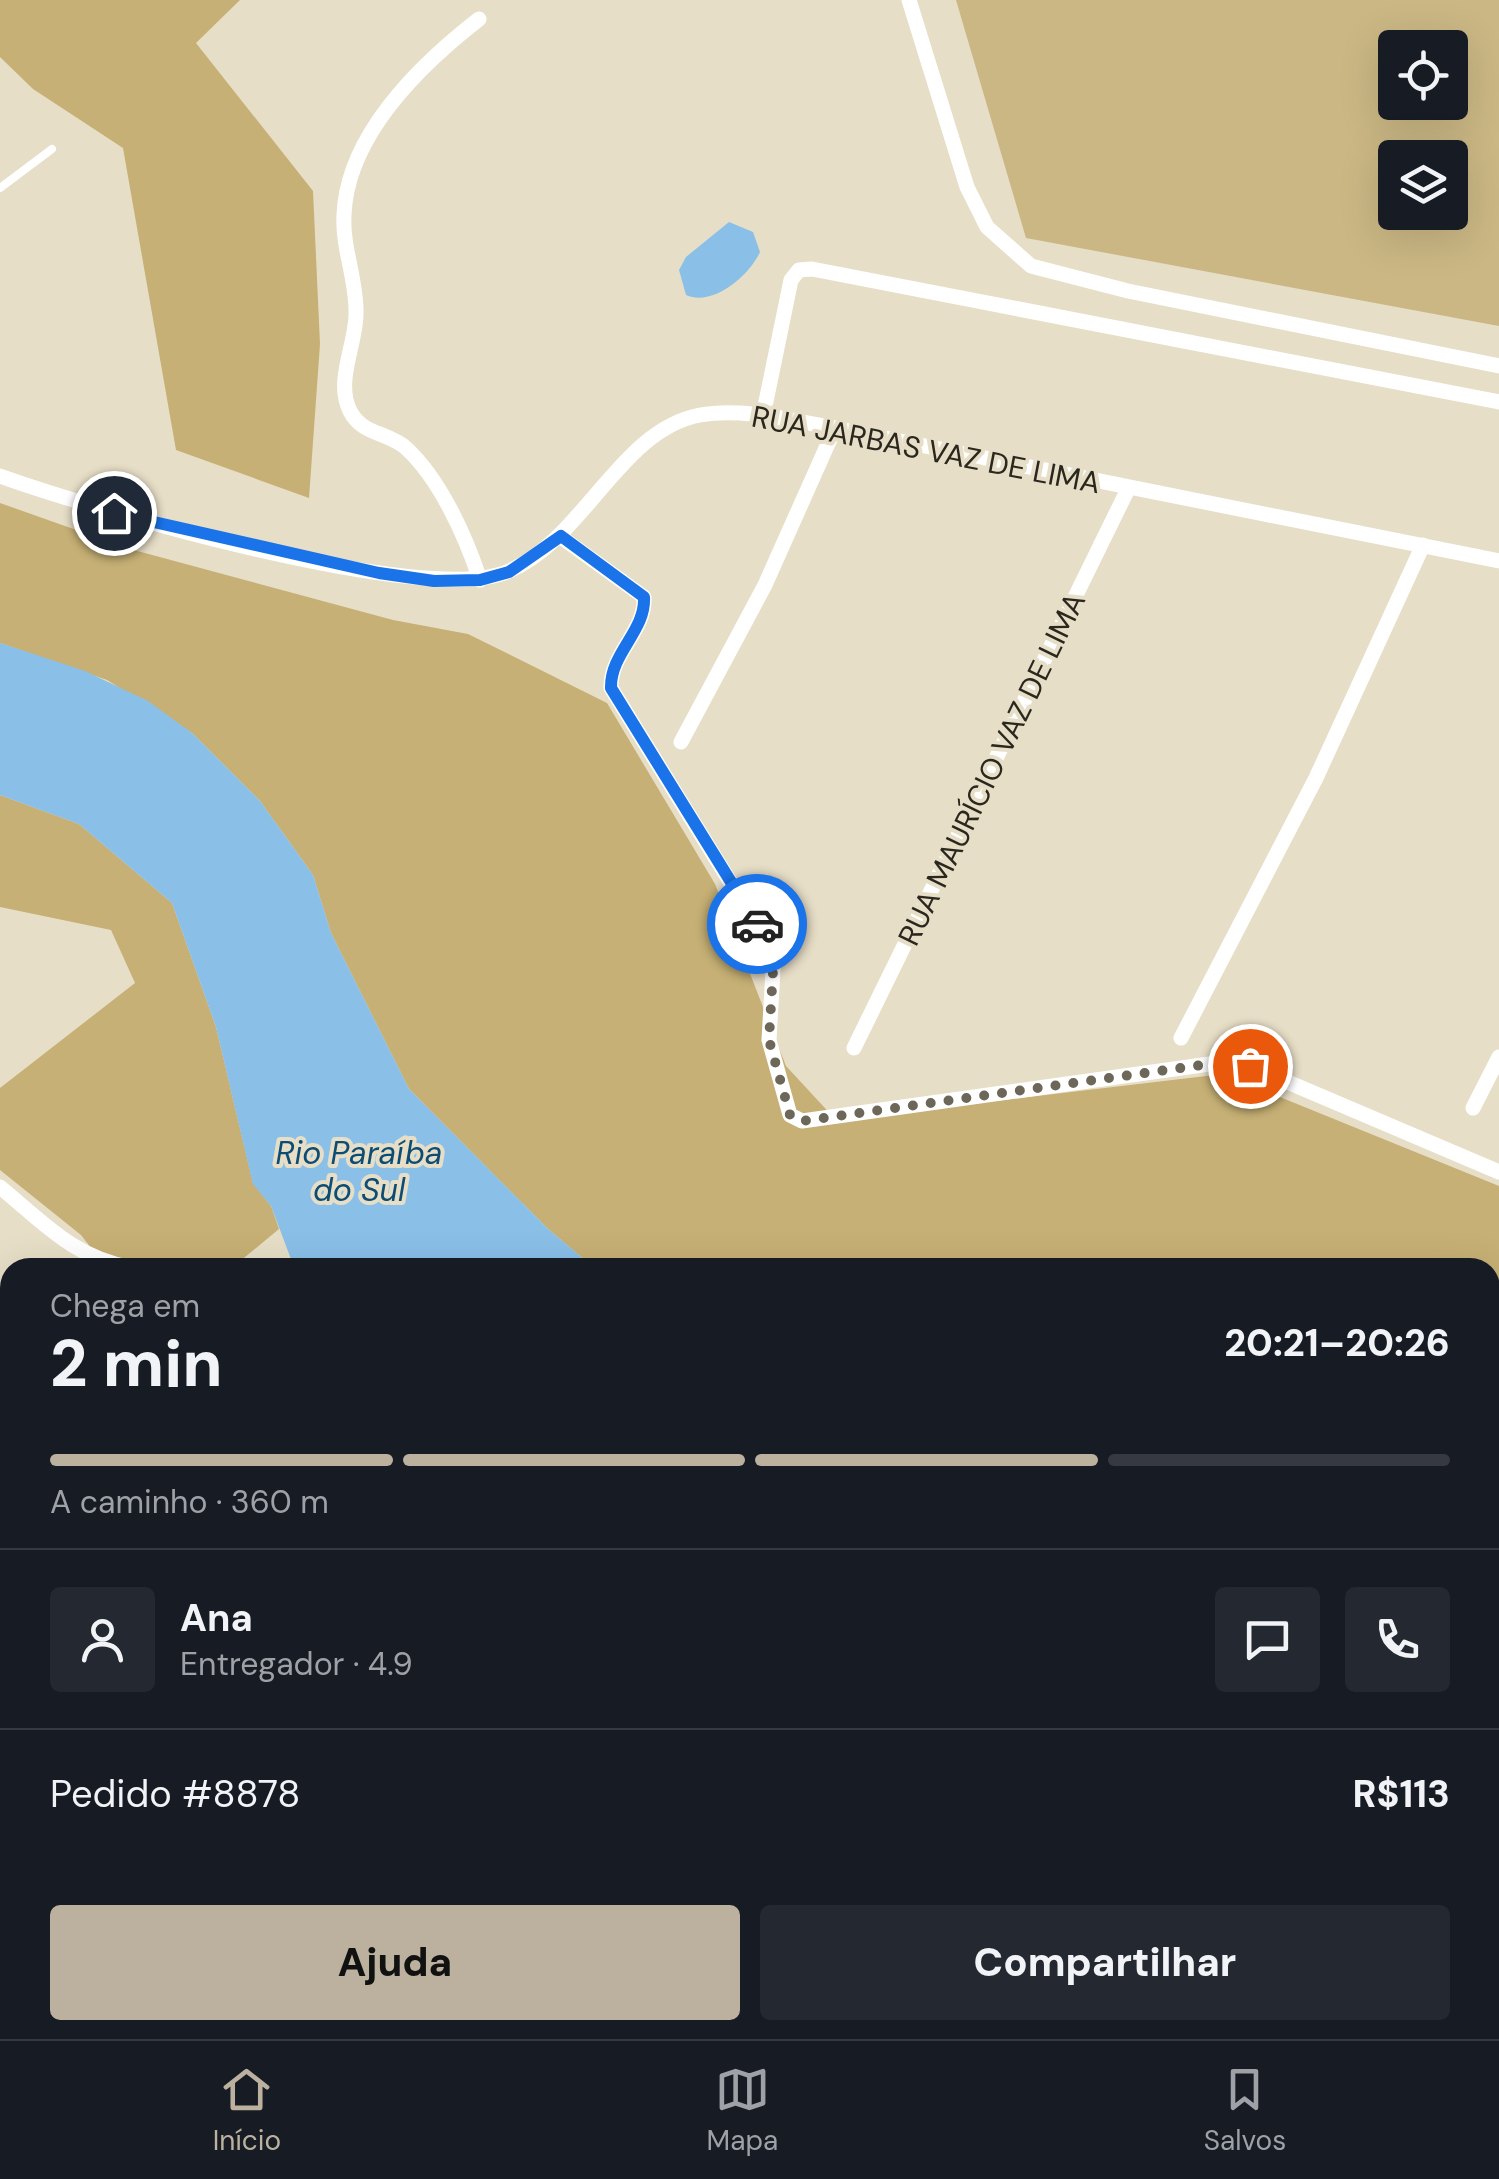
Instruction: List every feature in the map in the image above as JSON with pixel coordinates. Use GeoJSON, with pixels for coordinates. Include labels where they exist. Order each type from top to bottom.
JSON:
{"type":"FeatureCollection","features":[{"type":"Feature","properties":{"kind":"street"},"geometry":{"type":"LineString","coordinates":[[909,0],[966,187],[987,227],[1030,266],[1128,291],[1499,366]]}},
{"type":"Feature","properties":{"kind":"street"},"geometry":{"type":"LineString","coordinates":[[479,19],[425,66],[390,107],[350,178],[344,216],[356,316],[344,388],[346,403],[357,422],[399,442],[420,464],[470,548],[480,580]]}},
{"type":"Feature","properties":{"kind":"street"},"geometry":{"type":"LineString","coordinates":[[763,416],[791,280],[798,270],[812,269],[1499,402]]}},
{"type":"Feature","properties":{"kind":"street","name":"RUA JARBAS VAZ DE LIMA"},"geometry":{"type":"LineString","coordinates":[[0,476],[142,521],[379,573],[434,581],[480,580],[509,572],[561,536],[656,434],[699,415],[763,416],[1499,561]]}},
{"type":"Feature","properties":{"kind":"street"},"geometry":{"type":"LineString","coordinates":[[681,742],[765,585],[835,428]]}},
{"type":"Feature","properties":{"kind":"street","name":"RUA MAURÍCIO VAZ DE LIMA"},"geometry":{"type":"LineString","coordinates":[[854,1048],[991,778],[1128,489]]}},
{"type":"Feature","properties":{"kind":"street"},"geometry":{"type":"LineString","coordinates":[[561,536],[644,597],[645,613],[610,672],[611,688],[774,953],[769,1040],[790,1115],[802,1121],[1224,1062],[1250,1066],[1499,1172]]}},
{"type":"Feature","properties":{"kind":"street"},"geometry":{"type":"LineString","coordinates":[[1181,1038],[1316,778],[1423,545]]}},
{"type":"Feature","properties":{"kind":"street"},"geometry":{"type":"LineString","coordinates":[[1474,1108],[1499,1057]]}},
{"type":"Feature","properties":{"kind":"street"},"geometry":{"type":"LineString","coordinates":[[0,1187],[76,1250],[93,1258]]}},
{"type":"Feature","properties":{"kind":"lane"},"geometry":{"type":"LineString","coordinates":[[0,188],[52,148]]}},
{"type":"Feature","properties":{"kind":"shaded area"},"geometry":{"type":"Polygon","coordinates":[[[0,0],[240,0],[196,43],[313,191],[320,344],[309,498],[176,450],[123,148],[33,89],[0,57],[0,0]]]}},
{"type":"Feature","properties":{"kind":"shaded area"},"geometry":{"type":"Polygon","coordinates":[[[956,0],[1499,0],[1499,326],[1026,238],[956,0]]]}},
{"type":"Feature","properties":{"kind":"shaded area"},"geometry":{"type":"Polygon","coordinates":[[[0,503],[130,549],[393,620],[468,634],[607,703],[715,884],[786,1066],[836,1120],[1223,1074],[1499,1186],[1499,1258],[582,1258],[547,1228],[409,1089],[331,933],[313,875],[260,801],[192,733],[107,680],[0,643],[0,503]]]}},
{"type":"Feature","properties":{"kind":"shaded area"},"geometry":{"type":"Polygon","coordinates":[[[0,795],[79,824],[172,903],[216,1027],[253,1183],[271,1206],[279,1229],[244,1258],[99,1258],[81,1235],[0,1170],[0,1088],[135,983],[111,930],[0,907],[0,795]]]}},
{"type":"Feature","properties":{"kind":"water"},"geometry":{"type":"Polygon","coordinates":[[[729,222],[753,232],[760,252],[755,261],[739,279],[718,293],[696,298],[686,295],[679,270],[686,257],[729,222]]]}},
{"type":"Feature","properties":{"kind":"water","name":"Rio Paraíba do Sul"},"geometry":{"type":"Polygon","coordinates":[[[0,643],[85,671],[148,701],[192,733],[260,801],[313,875],[331,933],[409,1089],[547,1228],[582,1258],[291,1258],[271,1206],[253,1184],[216,1027],[172,903],[79,824],[0,795],[0,643]]]}},
{"type":"Feature","properties":{"kind":"way so far"},"geometry":{"type":"LineString","coordinates":[[757,924],[774,953],[776,975],[769,1040],[772,1061],[790,1115],[802,1121],[1224,1062],[1250,1066]]}},
{"type":"Feature","properties":{"kind":"route"},"geometry":{"type":"LineString","coordinates":[[114,513],[379,573],[434,581],[480,580],[509,572],[561,536],[644,597],[645,613],[610,672],[611,688],[757,924]]}}]}
